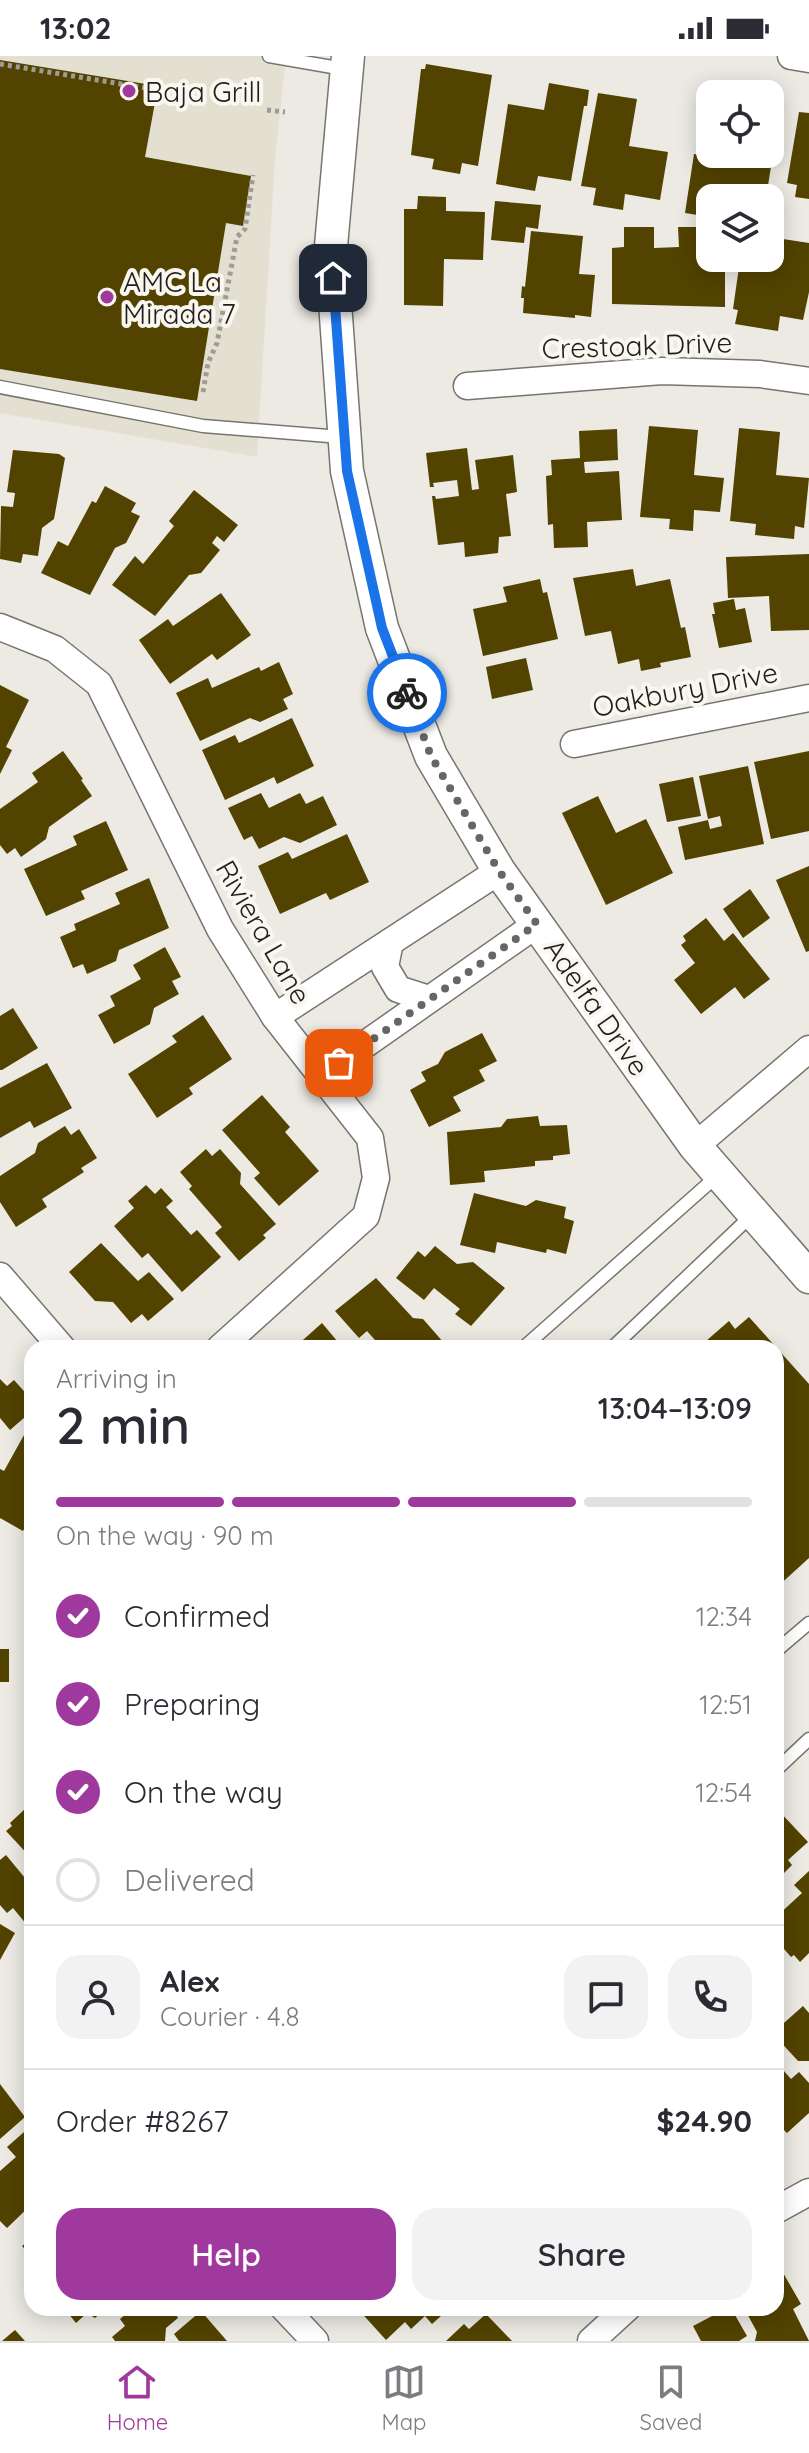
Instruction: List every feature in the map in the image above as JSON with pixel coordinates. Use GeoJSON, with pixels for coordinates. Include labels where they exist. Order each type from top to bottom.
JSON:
{"type":"FeatureCollection","features":[{"type":"Feature","properties":{"kind":"street"},"geometry":{"type":"LineString","coordinates":[[791,56],[809,59]]}},
{"type":"Feature","properties":{"kind":"street","name":"Adelfa Drive"},"geometry":{"type":"LineString","coordinates":[[347,63],[331,246],[347,471],[382,628],[431,756],[499,871],[695,1146],[809,1277]]}},
{"type":"Feature","properties":{"kind":"street","name":"Crestoak Drive"},"geometry":{"type":"LineString","coordinates":[[467,386],[662,371],[760,374],[809,381]]}},
{"type":"Feature","properties":{"kind":"street","name":"Riviera Lane"},"geometry":{"type":"LineString","coordinates":[[0,627],[55,649],[99,684],[220,929],[275,1017],[370,1138],[376,1178],[366,1216],[229,1340]]}},
{"type":"Feature","properties":{"kind":"street","name":"Oakbury Drive"},"geometry":{"type":"LineString","coordinates":[[574,744],[809,698]]}},
{"type":"Feature","properties":{"kind":"street"},"geometry":{"type":"LineString","coordinates":[[275,1017],[499,871]]}},
{"type":"Feature","properties":{"kind":"street"},"geometry":{"type":"LineString","coordinates":[[320,1076],[537,924]]}},
{"type":"Feature","properties":{"kind":"street"},"geometry":{"type":"LineString","coordinates":[[390,942],[385,967],[398,989],[429,999]]}},
{"type":"Feature","properties":{"kind":"street"},"geometry":{"type":"LineString","coordinates":[[695,1146],[809,1049]]}},
{"type":"Feature","properties":{"kind":"street"},"geometry":{"type":"LineString","coordinates":[[0,1276],[55,1340]]}},
{"type":"Feature","properties":{"kind":"street"},"geometry":{"type":"LineString","coordinates":[[784,2206],[809,2192]]}},
{"type":"Feature","properties":{"kind":"street"},"geometry":{"type":"LineString","coordinates":[[292,2316],[315,2341]]}},
{"type":"Feature","properties":{"kind":"street"},"geometry":{"type":"LineString","coordinates":[[591,2341],[618,2316]]}},
{"type":"Feature","properties":{"kind":"lane"},"geometry":{"type":"LineString","coordinates":[[269,56],[347,63]]}},
{"type":"Feature","properties":{"kind":"lane"},"geometry":{"type":"LineString","coordinates":[[0,387],[203,426],[345,437]]}},
{"type":"Feature","properties":{"kind":"lane"},"geometry":{"type":"LineString","coordinates":[[532,1340],[720,1174]]}},
{"type":"Feature","properties":{"kind":"lane"},"geometry":{"type":"LineString","coordinates":[[620,1340],[754,1214]]}},
{"type":"Feature","properties":{"kind":"lane"},"geometry":{"type":"LineString","coordinates":[[784,1644],[809,1623]]}},
{"type":"Feature","properties":{"kind":"lane"},"geometry":{"type":"LineString","coordinates":[[784,1762],[809,1739]]}},
{"type":"Feature","properties":{"kind":"path"},"geometry":{"type":"LineString","coordinates":[[0,64],[158,90]]}},
{"type":"Feature","properties":{"kind":"path"},"geometry":{"type":"LineString","coordinates":[[267,110],[285,112]]}},
{"type":"Feature","properties":{"kind":"path"},"geometry":{"type":"LineString","coordinates":[[203,392],[208,363],[217,343],[237,237],[245,229],[253,175]]}},
{"type":"Feature","properties":{"kind":"shaded area"},"geometry":{"type":"Polygon","coordinates":[[[0,56],[286,56],[275,159],[257,457],[0,413],[0,56]]]}},
{"type":"Feature","properties":{"kind":"building","name":"AMC La Mirada 7"},"geometry":{"type":"Polygon","coordinates":[[[0,60],[158,86],[145,157],[251,176],[243,226],[226,223],[197,401],[0,369],[0,60]]]}},
{"type":"Feature","properties":{"kind":"building"},"geometry":{"type":"Polygon","coordinates":[[[426,64],[492,75],[478,166],[462,163],[460,174],[432,169],[434,159],[411,155],[421,69],[425,69],[426,64]]]}},
{"type":"Feature","properties":{"kind":"building"},"geometry":{"type":"Polygon","coordinates":[[[549,83],[589,90],[571,181],[538,176],[535,191],[496,184],[508,104],[544,110],[549,83]]]}},
{"type":"Feature","properties":{"kind":"building"},"geometry":{"type":"Polygon","coordinates":[[[598,93],[637,99],[629,146],[668,152],[660,200],[625,194],[623,210],[593,205],[596,188],[581,186],[598,93]]]}},
{"type":"Feature","properties":{"kind":"building"},"geometry":{"type":"Polygon","coordinates":[[[799,112],[809,113],[809,199],[795,197],[797,185],[787,183],[799,112]]]}},
{"type":"Feature","properties":{"kind":"building"},"geometry":{"type":"Polygon","coordinates":[[[694,154],[696,168],[771,168],[768,184],[696,184],[696,215],[685,213],[694,154]]]}},
{"type":"Feature","properties":{"kind":"building"},"geometry":{"type":"Polygon","coordinates":[[[418,196],[446,197],[446,211],[485,212],[483,260],[444,259],[443,306],[404,305],[404,209],[417,209],[418,196]]]}},
{"type":"Feature","properties":{"kind":"building"},"geometry":{"type":"Polygon","coordinates":[[[495,201],[541,205],[538,229],[526,227],[524,243],[491,240],[495,201]]]}},
{"type":"Feature","properties":{"kind":"building"},"geometry":{"type":"Polygon","coordinates":[[[624,227],[654,227],[654,248],[679,247],[678,227],[696,227],[696,272],[725,272],[725,307],[612,304],[612,248],[624,247],[624,227]]]}},
{"type":"Feature","properties":{"kind":"building"},"geometry":{"type":"Polygon","coordinates":[[[531,231],[583,236],[579,274],[595,275],[591,317],[523,313],[522,286],[525,287],[531,231]]]}},
{"type":"Feature","properties":{"kind":"building"},"geometry":{"type":"Polygon","coordinates":[[[784,239],[809,243],[809,292],[803,320],[780,316],[778,331],[735,324],[738,310],[733,309],[738,272],[784,272],[784,239]]]}},
{"type":"Feature","properties":{"kind":"building"},"geometry":{"type":"Polygon","coordinates":[[[649,426],[698,430],[694,475],[724,478],[720,512],[694,510],[693,531],[669,529],[670,519],[640,517],[649,426]]]}},
{"type":"Feature","properties":{"kind":"building"},"geometry":{"type":"Polygon","coordinates":[[[739,428],[780,432],[776,475],[809,478],[804,528],[795,526],[794,539],[755,535],[756,524],[730,521],[739,428]]]}},
{"type":"Feature","properties":{"kind":"building"},"geometry":{"type":"Polygon","coordinates":[[[617,429],[618,460],[584,462],[585,473],[619,471],[622,520],[587,522],[588,547],[554,548],[553,524],[548,525],[546,476],[552,475],[551,460],[580,458],[579,431],[617,429]]]}},
{"type":"Feature","properties":{"kind":"building"},"geometry":{"type":"Polygon","coordinates":[[[467,448],[472,490],[479,489],[475,460],[513,455],[517,492],[506,494],[511,536],[499,537],[498,553],[465,557],[464,542],[438,545],[432,496],[436,499],[459,496],[457,480],[433,483],[434,487],[430,487],[426,453],[467,448]]]}},
{"type":"Feature","properties":{"kind":"building"},"geometry":{"type":"Polygon","coordinates":[[[13,450],[59,454],[65,458],[54,519],[42,528],[38,556],[23,554],[21,563],[0,559],[1,506],[13,507],[15,493],[7,492],[13,450]]]}},
{"type":"Feature","properties":{"kind":"building"},"geometry":{"type":"Polygon","coordinates":[[[105,486],[136,503],[131,512],[140,516],[126,543],[115,548],[90,595],[41,573],[58,541],[68,546],[92,501],[96,503],[105,486]]]}},
{"type":"Feature","properties":{"kind":"building"},"geometry":{"type":"Polygon","coordinates":[[[194,490],[238,525],[224,542],[217,536],[212,543],[220,550],[201,573],[189,575],[155,616],[112,585],[135,556],[143,564],[174,526],[169,521],[194,490]]]}},
{"type":"Feature","properties":{"kind":"building"},"geometry":{"type":"Polygon","coordinates":[[[809,554],[809,630],[771,631],[769,596],[728,598],[726,557],[809,554]]]}},
{"type":"Feature","properties":{"kind":"building"},"geometry":{"type":"Polygon","coordinates":[[[633,569],[636,586],[670,579],[691,657],[660,663],[661,667],[641,671],[639,659],[618,664],[611,631],[585,636],[573,578],[633,569]]]}},
{"type":"Feature","properties":{"kind":"building"},"geometry":{"type":"Polygon","coordinates":[[[540,579],[543,593],[547,592],[558,639],[483,656],[473,609],[507,602],[503,587],[540,579]]]}},
{"type":"Feature","properties":{"kind":"building"},"geometry":{"type":"Polygon","coordinates":[[[221,593],[251,635],[217,660],[212,654],[170,684],[139,640],[168,619],[173,626],[221,593]]]}},
{"type":"Feature","properties":{"kind":"building"},"geometry":{"type":"Polygon","coordinates":[[[734,599],[736,610],[745,608],[752,642],[719,648],[712,614],[715,614],[713,603],[734,599]]]}},
{"type":"Feature","properties":{"kind":"building"},"geometry":{"type":"Polygon","coordinates":[[[526,658],[533,690],[492,699],[486,667],[526,658]]]}},
{"type":"Feature","properties":{"kind":"building"},"geometry":{"type":"Polygon","coordinates":[[[279,662],[293,694],[283,699],[288,709],[260,722],[250,718],[200,741],[176,693],[208,678],[212,688],[259,667],[261,671],[279,662]]]}},
{"type":"Feature","properties":{"kind":"building"},"geometry":{"type":"Polygon","coordinates":[[[0,685],[29,700],[6,747],[12,750],[0,774],[0,685]]]}},
{"type":"Feature","properties":{"kind":"building"},"geometry":{"type":"Polygon","coordinates":[[[292,718],[314,766],[277,784],[274,777],[225,800],[202,750],[235,735],[239,743],[292,718]]]}},
{"type":"Feature","properties":{"kind":"building"},"geometry":{"type":"Polygon","coordinates":[[[63,751],[92,796],[49,827],[46,839],[21,857],[15,848],[7,854],[0,845],[0,809],[38,782],[32,773],[63,751]]]}},
{"type":"Feature","properties":{"kind":"building"},"geometry":{"type":"Polygon","coordinates":[[[809,751],[809,831],[771,839],[754,762],[809,751]]]}},
{"type":"Feature","properties":{"kind":"building"},"geometry":{"type":"Polygon","coordinates":[[[748,766],[764,844],[685,860],[678,827],[708,820],[710,829],[722,826],[720,816],[708,819],[699,776],[748,766]]]}},
{"type":"Feature","properties":{"kind":"building"},"geometry":{"type":"Polygon","coordinates":[[[693,777],[701,816],[667,822],[659,784],[693,777]]]}},
{"type":"Feature","properties":{"kind":"building"},"geometry":{"type":"Polygon","coordinates":[[[261,793],[269,808],[300,793],[306,804],[323,796],[337,825],[300,843],[284,837],[259,849],[252,836],[244,840],[228,808],[261,793]]]}},
{"type":"Feature","properties":{"kind":"building"},"geometry":{"type":"Polygon","coordinates":[[[598,796],[616,833],[646,819],[673,873],[606,905],[562,813],[598,796]]]}},
{"type":"Feature","properties":{"kind":"building"},"geometry":{"type":"Polygon","coordinates":[[[106,821],[128,870],[81,891],[85,899],[46,916],[24,869],[77,845],[73,836],[106,821]]]}},
{"type":"Feature","properties":{"kind":"building"},"geometry":{"type":"Polygon","coordinates":[[[347,834],[369,882],[330,900],[326,893],[280,914],[258,866],[288,852],[292,859],[347,834]]]}},
{"type":"Feature","properties":{"kind":"building"},"geometry":{"type":"Polygon","coordinates":[[[809,866],[809,951],[806,952],[776,880],[809,866]]]}},
{"type":"Feature","properties":{"kind":"building"},"geometry":{"type":"Polygon","coordinates":[[[149,878],[169,928],[119,950],[116,961],[87,974],[83,964],[73,968],[60,937],[76,930],[74,924],[120,904],[115,893],[149,878]]]}},
{"type":"Feature","properties":{"kind":"building"},"geometry":{"type":"Polygon","coordinates":[[[750,889],[770,918],[743,938],[723,909],[750,889]]]}},
{"type":"Feature","properties":{"kind":"building"},"geometry":{"type":"Polygon","coordinates":[[[706,918],[724,941],[733,933],[770,979],[744,999],[735,987],[701,1014],[674,980],[695,963],[681,945],[686,941],[683,936],[706,918]]]}},
{"type":"Feature","properties":{"kind":"building"},"geometry":{"type":"Polygon","coordinates":[[[165,947],[181,977],[172,981],[179,994],[154,1008],[150,1024],[114,1044],[98,1015],[115,1006],[110,996],[141,979],[133,965],[165,947]]]}},
{"type":"Feature","properties":{"kind":"building"},"geometry":{"type":"Polygon","coordinates":[[[13,1008],[38,1048],[0,1070],[0,1016],[13,1008]]]}},
{"type":"Feature","properties":{"kind":"building"},"geometry":{"type":"Polygon","coordinates":[[[203,1015],[232,1059],[189,1088],[193,1094],[157,1118],[128,1074],[177,1042],[172,1036],[203,1015]]]}},
{"type":"Feature","properties":{"kind":"building"},"geometry":{"type":"Polygon","coordinates":[[[482,1033],[497,1061],[479,1070],[485,1081],[453,1097],[461,1111],[429,1127],[410,1090],[426,1081],[421,1072],[438,1064],[445,1052],[482,1033]]]}},
{"type":"Feature","properties":{"kind":"building"},"geometry":{"type":"Polygon","coordinates":[[[47,1063],[72,1108],[34,1128],[30,1121],[0,1138],[0,1088],[47,1063]]]}},
{"type":"Feature","properties":{"kind":"building"},"geometry":{"type":"Polygon","coordinates":[[[262,1095],[290,1127],[285,1132],[319,1171],[279,1206],[254,1178],[260,1173],[222,1130],[262,1095]]]}},
{"type":"Feature","properties":{"kind":"building"},"geometry":{"type":"Polygon","coordinates":[[[538,1116],[540,1126],[567,1125],[570,1154],[553,1156],[553,1160],[535,1161],[535,1166],[484,1171],[485,1182],[450,1185],[447,1132],[501,1127],[507,1119],[538,1116]]]}},
{"type":"Feature","properties":{"kind":"building"},"geometry":{"type":"Polygon","coordinates":[[[65,1126],[71,1135],[79,1129],[97,1158],[81,1168],[84,1172],[42,1199],[47,1207],[16,1227],[0,1202],[0,1176],[35,1153],[38,1143],[65,1126]]]}},
{"type":"Feature","properties":{"kind":"building"},"geometry":{"type":"Polygon","coordinates":[[[206,1149],[212,1156],[220,1149],[241,1173],[240,1184],[276,1224],[263,1235],[266,1238],[239,1261],[215,1233],[222,1227],[189,1189],[192,1186],[180,1172],[206,1149]]]}},
{"type":"Feature","properties":{"kind":"building"},"geometry":{"type":"Polygon","coordinates":[[[146,1185],[155,1194],[161,1188],[173,1201],[166,1207],[191,1235],[197,1230],[221,1257],[182,1292],[148,1253],[142,1258],[114,1226],[134,1208],[128,1201],[146,1185]]]}},
{"type":"Feature","properties":{"kind":"building"},"geometry":{"type":"Polygon","coordinates":[[[474,1193],[526,1206],[536,1200],[566,1207],[564,1218],[574,1221],[566,1254],[547,1249],[546,1253],[497,1242],[495,1253],[460,1245],[474,1193]]]}},
{"type":"Feature","properties":{"kind":"building"},"geometry":{"type":"Polygon","coordinates":[[[101,1243],[138,1281],[149,1272],[174,1299],[148,1321],[142,1314],[131,1323],[113,1302],[95,1301],[69,1272],[101,1243]]]}},
{"type":"Feature","properties":{"kind":"building"},"geometry":{"type":"Polygon","coordinates":[[[435,1246],[457,1264],[473,1262],[505,1288],[471,1326],[455,1314],[460,1309],[434,1288],[424,1300],[396,1278],[418,1251],[425,1257],[435,1246]]]}},
{"type":"Feature","properties":{"kind":"building"},"geometry":{"type":"Polygon","coordinates":[[[376,1278],[413,1318],[423,1319],[441,1340],[375,1340],[367,1331],[359,1338],[335,1311],[376,1278]]]}},
{"type":"Feature","properties":{"kind":"building"},"geometry":{"type":"Polygon","coordinates":[[[749,1317],[770,1340],[707,1340],[729,1321],[735,1329],[749,1317]]]}},
{"type":"Feature","properties":{"kind":"building"},"geometry":{"type":"Polygon","coordinates":[[[322,1323],[336,1340],[303,1340],[322,1323]]]}},
{"type":"Feature","properties":{"kind":"building"},"geometry":{"type":"Polygon","coordinates":[[[784,1356],[809,1384],[809,1558],[784,1581],[784,1356]]]}},
{"type":"Feature","properties":{"kind":"building"},"geometry":{"type":"Polygon","coordinates":[[[0,1379],[7,1386],[14,1380],[24,1391],[24,1418],[10,1430],[0,1418],[0,1379]]]}},
{"type":"Feature","properties":{"kind":"building"},"geometry":{"type":"Polygon","coordinates":[[[24,1435],[23,1531],[0,1518],[0,1469],[4,1471],[24,1435]]]}},
{"type":"Feature","properties":{"kind":"building"},"geometry":{"type":"Polygon","coordinates":[[[0,1649],[9,1649],[9,1682],[0,1682],[0,1649]]]}},
{"type":"Feature","properties":{"kind":"building"},"geometry":{"type":"Polygon","coordinates":[[[24,1810],[24,1850],[6,1831],[12,1826],[10,1823],[24,1810]]]}},
{"type":"Feature","properties":{"kind":"building"},"geometry":{"type":"Polygon","coordinates":[[[784,1816],[808,1842],[788,1860],[792,1865],[784,1873],[784,1816]]]}},
{"type":"Feature","properties":{"kind":"building"},"geometry":{"type":"Polygon","coordinates":[[[6,1855],[24,1877],[24,1921],[13,1908],[7,1913],[0,1905],[0,1860],[6,1855]]]}},
{"type":"Feature","properties":{"kind":"building"},"geometry":{"type":"Polygon","coordinates":[[[809,1871],[809,1953],[800,1962],[784,1949],[784,1910],[802,1893],[794,1885],[809,1871]]]}},
{"type":"Feature","properties":{"kind":"building"},"geometry":{"type":"Polygon","coordinates":[[[0,1924],[15,1933],[0,1960],[0,1924]]]}},
{"type":"Feature","properties":{"kind":"building"},"geometry":{"type":"Polygon","coordinates":[[[803,2006],[809,2013],[809,2061],[798,2061],[784,2046],[784,2023],[803,2006]]]}},
{"type":"Feature","properties":{"kind":"building"},"geometry":{"type":"Polygon","coordinates":[[[784,2071],[791,2079],[799,2072],[809,2083],[809,2113],[787,2133],[784,2130],[784,2071]]]}},
{"type":"Feature","properties":{"kind":"building"},"geometry":{"type":"Polygon","coordinates":[[[0,2084],[24,2118],[0,2139],[0,2084]]]}},
{"type":"Feature","properties":{"kind":"building"},"geometry":{"type":"Polygon","coordinates":[[[24,2132],[24,2212],[7,2228],[0,2221],[0,2171],[16,2157],[7,2147],[24,2132]]]}},
{"type":"Feature","properties":{"kind":"building"},"geometry":{"type":"Polygon","coordinates":[[[784,2274],[801,2304],[793,2309],[809,2341],[755,2341],[757,2332],[748,2316],[784,2316],[784,2274]]]}},
{"type":"Feature","properties":{"kind":"building"},"geometry":{"type":"Polygon","coordinates":[[[70,2316],[84,2316],[76,2323],[70,2316]]]}},
{"type":"Feature","properties":{"kind":"building"},"geometry":{"type":"Polygon","coordinates":[[[124,2316],[178,2318],[166,2328],[165,2341],[115,2341],[112,2337],[125,2326],[120,2319],[124,2316]]]}},
{"type":"Feature","properties":{"kind":"building"},"geometry":{"type":"Polygon","coordinates":[[[195,2316],[205,2316],[227,2341],[179,2341],[174,2334],[195,2316]]]}},
{"type":"Feature","properties":{"kind":"building"},"geometry":{"type":"Polygon","coordinates":[[[364,2316],[425,2316],[411,2329],[405,2322],[386,2340],[364,2316]]]}},
{"type":"Feature","properties":{"kind":"building"},"geometry":{"type":"Polygon","coordinates":[[[425,2316],[441,2316],[432,2324],[425,2316]]]}},
{"type":"Feature","properties":{"kind":"building"},"geometry":{"type":"Polygon","coordinates":[[[488,2316],[512,2341],[446,2341],[464,2324],[469,2329],[488,2316]]]}},
{"type":"Feature","properties":{"kind":"building"},"geometry":{"type":"Polygon","coordinates":[[[712,2316],[736,2316],[747,2336],[739,2341],[701,2341],[693,2326],[712,2316]]]}},
{"type":"Feature","properties":{"kind":"building"},"geometry":{"type":"Polygon","coordinates":[[[15,2330],[25,2341],[2,2341],[15,2330]]]}},
{"type":"Feature","properties":{"kind":"way so far"},"geometry":{"type":"LineString","coordinates":[[339,1063],[537,924],[499,871],[431,756],[407,693]]}},
{"type":"Feature","properties":{"kind":"place","name":"Baja Grill"},"geometry":{"type":"Point","coordinates":[129,91]}},
{"type":"Feature","properties":{"kind":"place","name":"AMC La Mirada 7"},"geometry":{"type":"Point","coordinates":[107,297]}},
{"type":"Feature","properties":{"kind":"route"},"geometry":{"type":"LineString","coordinates":[[333,278],[347,471],[382,628],[407,693]]}}]}
